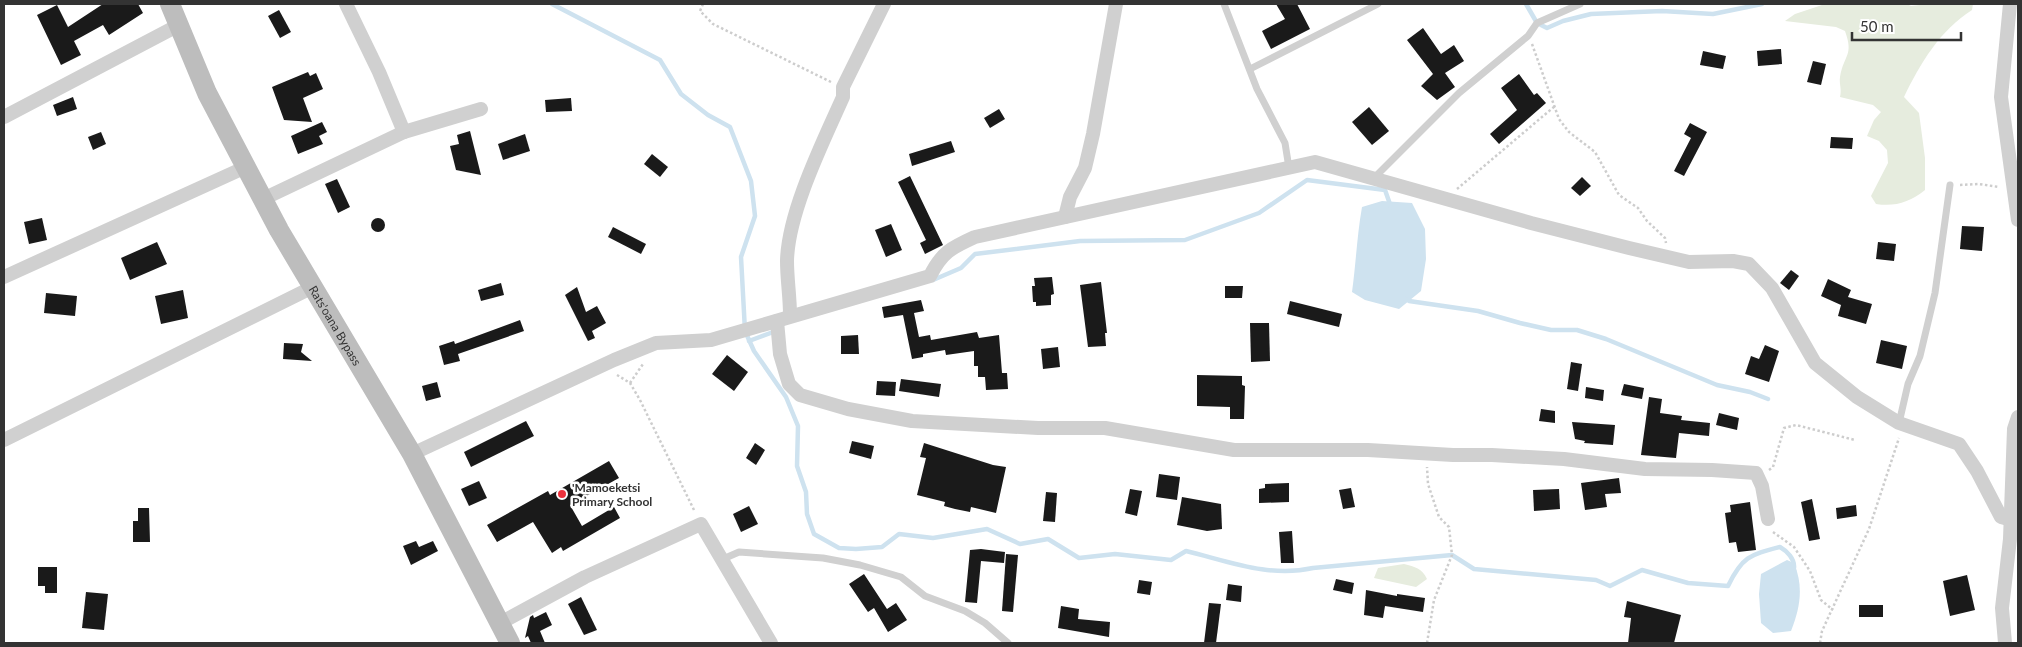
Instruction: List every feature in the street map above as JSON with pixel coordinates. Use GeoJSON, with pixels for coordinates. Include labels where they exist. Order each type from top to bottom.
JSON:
{"type":"FeatureCollection","features":[{"type":"Feature","properties":{"kind":"street","name":"Rats'oana Bypass"},"geometry":{"type":"LineString","coordinates":[[170,4],[207,93],[246,167],[313,287],[412,454],[500,622],[508,642]]}},
{"type":"Feature","properties":{"kind":"street"},"geometry":{"type":"LineString","coordinates":[[346,4],[379,72],[404,132]]}},
{"type":"Feature","properties":{"kind":"street"},"geometry":{"type":"LineString","coordinates":[[790,315],[787,260],[793,223],[815,159],[843,97],[843,87],[884,4]]}},
{"type":"Feature","properties":{"kind":"street"},"geometry":{"type":"LineString","coordinates":[[1065,217],[1070,197],[1084,168],[1093,134],[1116,4]]}},
{"type":"Feature","properties":{"kind":"street"},"geometry":{"type":"LineString","coordinates":[[2010,4],[2001,97],[2018,220]]}},
{"type":"Feature","properties":{"kind":"street"},"geometry":{"type":"LineString","coordinates":[[4,117],[179,25]]}},
{"type":"Feature","properties":{"kind":"street"},"geometry":{"type":"LineString","coordinates":[[263,199],[404,132],[481,109]]}},
{"type":"Feature","properties":{"kind":"street"},"geometry":{"type":"LineString","coordinates":[[412,454],[656,343],[711,340],[777,321],[790,315],[930,276],[938,261],[948,250],[975,237],[1315,162],[1531,223],[1668,257],[1690,262],[1733,261],[1749,264],[1772,288],[1815,363],[1857,397],[1901,424],[1959,444],[1977,471],[2001,517],[2014,527]]}},
{"type":"Feature","properties":{"kind":"street"},"geometry":{"type":"LineString","coordinates":[[4,277],[246,167]]}},
{"type":"Feature","properties":{"kind":"street"},"geometry":{"type":"LineString","coordinates":[[4,440],[95,393],[313,287]]}},
{"type":"Feature","properties":{"kind":"street"},"geometry":{"type":"LineString","coordinates":[[777,321],[780,354],[789,384],[800,395],[848,409],[944,424],[1105,428],[1234,450],[1368,450],[1564,459],[1645,470],[1712,470],[1756,473],[1762,486],[1768,519]]}},
{"type":"Feature","properties":{"kind":"street"},"geometry":{"type":"LineString","coordinates":[[2005,643],[2002,608],[2014,527],[2014,429],[2018,417]]}},
{"type":"Feature","properties":{"kind":"street"},"geometry":{"type":"LineString","coordinates":[[500,622],[585,577],[700,524],[723,559],[771,643]]}},
{"type":"Feature","properties":{"kind":"lane"},"geometry":{"type":"LineString","coordinates":[[1224,4],[1257,89],[1285,143],[1289,168]]}},
{"type":"Feature","properties":{"kind":"lane"},"geometry":{"type":"LineString","coordinates":[[1250,69],[1378,4]]}},
{"type":"Feature","properties":{"kind":"lane"},"geometry":{"type":"LineString","coordinates":[[1374,178],[1459,94],[1528,36],[1537,23],[1580,4]]}},
{"type":"Feature","properties":{"kind":"lane"},"geometry":{"type":"LineString","coordinates":[[1901,424],[1908,384],[1920,356],[1936,293],[1950,185]]}},
{"type":"Feature","properties":{"kind":"lane"},"geometry":{"type":"LineString","coordinates":[[723,559],[739,552],[823,558],[860,565],[901,577],[925,596],[965,611],[985,623],[1008,643]]}},
{"type":"Feature","properties":{"kind":"path"},"geometry":{"type":"LineString","coordinates":[[703,4],[700,11],[714,24],[766,52],[843,87]]}},
{"type":"Feature","properties":{"kind":"path"},"geometry":{"type":"LineString","coordinates":[[1528,36],[1559,119],[1569,132],[1596,152],[1619,195],[1638,208],[1647,221],[1665,238],[1668,257]]}},
{"type":"Feature","properties":{"kind":"path"},"geometry":{"type":"LineString","coordinates":[[1448,200],[1453,192],[1555,106]]}},
{"type":"Feature","properties":{"kind":"path"},"geometry":{"type":"LineString","coordinates":[[1950,185],[1979,184],[2013,190]]}},
{"type":"Feature","properties":{"kind":"path"},"geometry":{"type":"LineString","coordinates":[[598,368],[619,376],[630,383],[667,453],[700,524]]}},
{"type":"Feature","properties":{"kind":"path"},"geometry":{"type":"LineString","coordinates":[[1820,643],[1822,632],[1869,529],[1901,424]]}},
{"type":"Feature","properties":{"kind":"path"},"geometry":{"type":"LineString","coordinates":[[1756,473],[1773,467],[1784,428],[1796,425],[1855,440]]}},
{"type":"Feature","properties":{"kind":"path"},"geometry":{"type":"LineString","coordinates":[[1427,643],[1434,600],[1452,555],[1449,527],[1439,517],[1428,484],[1429,454]]}},
{"type":"Feature","properties":{"kind":"path"},"geometry":{"type":"LineString","coordinates":[[1768,519],[1774,534],[1794,547],[1810,571],[1820,600],[1833,610]]}},
{"type":"Feature","properties":{"kind":"shaded area"},"geometry":{"type":"Polygon","coordinates":[[[1825,4],[1907,4],[1911,6],[1973,4],[1972,10],[1950,27],[1932,49],[1904,97],[1919,113],[1925,158],[1925,190],[1914,198],[1890,205],[1876,204],[1871,196],[1888,163],[1887,150],[1879,141],[1867,136],[1874,120],[1881,112],[1873,105],[1840,97],[1840,77],[1849,46],[1845,31],[1836,27],[1785,21],[1795,14],[1825,4]]]}},
{"type":"Feature","properties":{"kind":"shaded area"},"geometry":{"type":"Polygon","coordinates":[[[1404,564],[1420,570],[1427,579],[1416,587],[1374,578],[1378,568],[1404,564]]]}},
{"type":"Feature","properties":{"kind":"water"},"geometry":{"type":"Polygon","coordinates":[[[1382,201],[1412,203],[1425,229],[1426,259],[1421,291],[1399,309],[1365,300],[1352,292],[1362,207],[1382,201]]]}},
{"type":"Feature","properties":{"kind":"water"},"geometry":{"type":"Polygon","coordinates":[[[1787,560],[1794,563],[1797,572],[1800,589],[1799,606],[1791,631],[1773,633],[1761,623],[1759,594],[1761,574],[1787,560]]]}},
{"type":"Feature","properties":{"kind":"building"},"geometry":{"type":"Polygon","coordinates":[[[103,4],[138,4],[143,13],[109,35],[103,25],[74,41],[81,55],[61,65],[37,15],[57,5],[68,27],[103,4]]]}},
{"type":"Feature","properties":{"kind":"building"},"geometry":{"type":"Polygon","coordinates":[[[1276,4],[1297,4],[1310,29],[1271,49],[1262,31],[1285,19],[1276,4]]]}},
{"type":"Feature","properties":{"kind":"building"},"geometry":{"type":"Polygon","coordinates":[[[279,10],[291,32],[280,38],[268,16],[279,10]]]}},
{"type":"Feature","properties":{"kind":"building"},"geometry":{"type":"Polygon","coordinates":[[[1423,28],[1441,54],[1454,45],[1464,61],[1445,73],[1455,87],[1437,100],[1421,86],[1433,74],[1407,40],[1423,28]]]}},
{"type":"Feature","properties":{"kind":"building"},"geometry":{"type":"Polygon","coordinates":[[[1781,49],[1782,64],[1758,66],[1757,51],[1781,49]]]}},
{"type":"Feature","properties":{"kind":"building"},"geometry":{"type":"Polygon","coordinates":[[[1703,51],[1726,56],[1723,69],[1700,65],[1703,51]]]}},
{"type":"Feature","properties":{"kind":"building"},"geometry":{"type":"Polygon","coordinates":[[[1813,61],[1826,64],[1821,85],[1807,82],[1813,61]]]}},
{"type":"Feature","properties":{"kind":"building"},"geometry":{"type":"Polygon","coordinates":[[[308,72],[310,76],[316,73],[323,89],[303,98],[312,122],[284,120],[272,87],[308,72]]]}},
{"type":"Feature","properties":{"kind":"building"},"geometry":{"type":"Polygon","coordinates":[[[1519,74],[1534,95],[1537,93],[1546,103],[1499,144],[1490,134],[1517,110],[1501,88],[1519,74]]]}},
{"type":"Feature","properties":{"kind":"building"},"geometry":{"type":"Polygon","coordinates":[[[73,97],[77,109],[57,116],[53,105],[73,97]]]}},
{"type":"Feature","properties":{"kind":"building"},"geometry":{"type":"Polygon","coordinates":[[[571,98],[572,111],[546,112],[545,100],[571,98]]]}},
{"type":"Feature","properties":{"kind":"building"},"geometry":{"type":"Polygon","coordinates":[[[1369,107],[1389,131],[1372,145],[1352,122],[1369,107]]]}},
{"type":"Feature","properties":{"kind":"building"},"geometry":{"type":"Polygon","coordinates":[[[999,109],[1005,119],[990,128],[984,118],[999,109]]]}},
{"type":"Feature","properties":{"kind":"building"},"geometry":{"type":"Polygon","coordinates":[[[322,122],[327,132],[319,136],[323,144],[298,154],[291,136],[322,122]]]}},
{"type":"Feature","properties":{"kind":"building"},"geometry":{"type":"Polygon","coordinates":[[[1690,123],[1707,132],[1684,176],[1674,171],[1691,138],[1684,134],[1690,123]]]}},
{"type":"Feature","properties":{"kind":"building"},"geometry":{"type":"Polygon","coordinates":[[[470,131],[481,175],[456,170],[450,146],[459,144],[457,135],[470,131]]]}},
{"type":"Feature","properties":{"kind":"building"},"geometry":{"type":"Polygon","coordinates":[[[101,132],[106,144],[93,150],[88,137],[101,132]]]}},
{"type":"Feature","properties":{"kind":"building"},"geometry":{"type":"Polygon","coordinates":[[[525,134],[530,151],[503,160],[498,144],[525,134]]]}},
{"type":"Feature","properties":{"kind":"building"},"geometry":{"type":"Polygon","coordinates":[[[1831,137],[1853,138],[1852,149],[1830,148],[1831,137]]]}},
{"type":"Feature","properties":{"kind":"building"},"geometry":{"type":"Polygon","coordinates":[[[951,141],[955,152],[912,166],[909,154],[951,141]]]}},
{"type":"Feature","properties":{"kind":"building"},"geometry":{"type":"Polygon","coordinates":[[[652,154],[668,167],[660,177],[644,164],[652,154]]]}},
{"type":"Feature","properties":{"kind":"building"},"geometry":{"type":"Polygon","coordinates":[[[910,176],[943,245],[925,254],[920,243],[926,240],[898,182],[910,176]]]}},
{"type":"Feature","properties":{"kind":"building"},"geometry":{"type":"Polygon","coordinates":[[[1582,177],[1591,186],[1580,196],[1571,188],[1582,177]]]}},
{"type":"Feature","properties":{"kind":"building"},"geometry":{"type":"Polygon","coordinates":[[[337,179],[350,207],[338,213],[325,184],[337,179]]]}},
{"type":"Feature","properties":{"kind":"building"},"geometry":{"type":"Polygon","coordinates":[[[42,218],[47,240],[29,244],[24,222],[42,218]]]}},
{"type":"Feature","properties":{"kind":"building"},"geometry":{"type":"Polygon","coordinates":[[[375,218],[381,218],[385,225],[381,232],[375,232],[371,228],[371,222],[375,218]]]}},
{"type":"Feature","properties":{"kind":"building"},"geometry":{"type":"Polygon","coordinates":[[[891,224],[902,250],[886,257],[875,230],[891,224]]]}},
{"type":"Feature","properties":{"kind":"building"},"geometry":{"type":"Polygon","coordinates":[[[1962,226],[1984,227],[1982,251],[1960,249],[1962,226]]]}},
{"type":"Feature","properties":{"kind":"building"},"geometry":{"type":"Polygon","coordinates":[[[613,227],[646,244],[641,254],[608,237],[613,227]]]}},
{"type":"Feature","properties":{"kind":"building"},"geometry":{"type":"Polygon","coordinates":[[[157,242],[167,264],[130,280],[121,258],[157,242]]]}},
{"type":"Feature","properties":{"kind":"building"},"geometry":{"type":"Polygon","coordinates":[[[1878,242],[1896,244],[1894,261],[1876,259],[1878,242]]]}},
{"type":"Feature","properties":{"kind":"building"},"geometry":{"type":"Polygon","coordinates":[[[1791,270],[1799,276],[1789,290],[1780,283],[1791,270]]]}},
{"type":"Feature","properties":{"kind":"building"},"geometry":{"type":"Polygon","coordinates":[[[1052,277],[1054,294],[1051,295],[1051,305],[1036,306],[1036,302],[1033,302],[1032,286],[1035,286],[1034,278],[1052,277]]]}},
{"type":"Feature","properties":{"kind":"building"},"geometry":{"type":"Polygon","coordinates":[[[1828,279],[1851,290],[1848,297],[1872,304],[1866,324],[1838,316],[1841,305],[1821,296],[1828,279]]]}},
{"type":"Feature","properties":{"kind":"building"},"geometry":{"type":"Polygon","coordinates":[[[1101,282],[1107,333],[1105,333],[1106,346],[1088,347],[1080,285],[1101,282]]]}},
{"type":"Feature","properties":{"kind":"building"},"geometry":{"type":"Polygon","coordinates":[[[501,283],[504,295],[481,301],[478,290],[501,283]]]}},
{"type":"Feature","properties":{"kind":"building"},"geometry":{"type":"Polygon","coordinates":[[[1225,286],[1243,286],[1242,298],[1225,298],[1225,286]]]}},
{"type":"Feature","properties":{"kind":"building"},"geometry":{"type":"Polygon","coordinates":[[[577,287],[586,312],[597,306],[606,323],[592,331],[595,338],[588,341],[565,295],[577,287]]]}},
{"type":"Feature","properties":{"kind":"building"},"geometry":{"type":"Polygon","coordinates":[[[183,290],[188,318],[161,324],[155,296],[183,290]]]}},
{"type":"Feature","properties":{"kind":"building"},"geometry":{"type":"Polygon","coordinates":[[[46,293],[77,296],[75,316],[44,313],[46,293]]]}},
{"type":"Feature","properties":{"kind":"building"},"geometry":{"type":"Polygon","coordinates":[[[921,300],[924,311],[914,313],[919,337],[930,335],[931,340],[977,332],[979,338],[999,335],[1002,373],[1007,373],[1008,389],[986,390],[985,377],[978,377],[978,366],[974,366],[974,351],[946,355],[945,350],[923,354],[923,357],[912,359],[903,315],[884,318],[882,307],[921,300]]]}},
{"type":"Feature","properties":{"kind":"building"},"geometry":{"type":"Polygon","coordinates":[[[1290,301],[1342,314],[1339,327],[1287,314],[1290,301]]]}},
{"type":"Feature","properties":{"kind":"building"},"geometry":{"type":"Polygon","coordinates":[[[520,320],[524,331],[458,354],[460,361],[444,365],[439,346],[454,341],[455,344],[520,320]]]}},
{"type":"Feature","properties":{"kind":"building"},"geometry":{"type":"Polygon","coordinates":[[[1250,323],[1269,323],[1270,361],[1251,362],[1250,323]]]}},
{"type":"Feature","properties":{"kind":"building"},"geometry":{"type":"Polygon","coordinates":[[[858,335],[859,354],[841,354],[841,336],[858,335]]]}},
{"type":"Feature","properties":{"kind":"building"},"geometry":{"type":"Polygon","coordinates":[[[1881,340],[1907,346],[1902,369],[1876,363],[1881,340]]]}},
{"type":"Feature","properties":{"kind":"building"},"geometry":{"type":"Polygon","coordinates":[[[284,343],[303,344],[301,352],[312,361],[283,359],[284,343]]]}},
{"type":"Feature","properties":{"kind":"building"},"geometry":{"type":"Polygon","coordinates":[[[1765,345],[1779,351],[1769,382],[1745,374],[1751,356],[1759,359],[1765,345]]]}},
{"type":"Feature","properties":{"kind":"building"},"geometry":{"type":"Polygon","coordinates":[[[1058,347],[1060,367],[1043,369],[1041,349],[1058,347]]]}},
{"type":"Feature","properties":{"kind":"building"},"geometry":{"type":"Polygon","coordinates":[[[727,355],[748,372],[734,391],[712,374],[727,355]]]}},
{"type":"Feature","properties":{"kind":"building"},"geometry":{"type":"Polygon","coordinates":[[[1571,362],[1582,364],[1578,391],[1567,389],[1571,362]]]}},
{"type":"Feature","properties":{"kind":"building"},"geometry":{"type":"Polygon","coordinates":[[[1197,375],[1242,376],[1242,385],[1245,386],[1244,419],[1230,419],[1230,407],[1197,406],[1197,375]]]}},
{"type":"Feature","properties":{"kind":"building"},"geometry":{"type":"Polygon","coordinates":[[[901,379],[941,384],[939,397],[899,391],[901,379]]]}},
{"type":"Feature","properties":{"kind":"building"},"geometry":{"type":"Polygon","coordinates":[[[877,381],[896,382],[895,396],[876,395],[877,381]]]}},
{"type":"Feature","properties":{"kind":"building"},"geometry":{"type":"Polygon","coordinates":[[[437,382],[441,397],[426,401],[422,386],[437,382]]]}},
{"type":"Feature","properties":{"kind":"building"},"geometry":{"type":"Polygon","coordinates":[[[1624,384],[1644,388],[1642,399],[1621,395],[1624,384]]]}},
{"type":"Feature","properties":{"kind":"building"},"geometry":{"type":"Polygon","coordinates":[[[1586,387],[1604,390],[1603,401],[1585,398],[1586,387]]]}},
{"type":"Feature","properties":{"kind":"building"},"geometry":{"type":"Polygon","coordinates":[[[1649,397],[1662,399],[1660,413],[1682,416],[1681,420],[1710,423],[1709,436],[1679,433],[1676,458],[1641,455],[1649,397]]]}},
{"type":"Feature","properties":{"kind":"building"},"geometry":{"type":"Polygon","coordinates":[[[1541,409],[1555,411],[1555,423],[1539,421],[1541,409]]]}},
{"type":"Feature","properties":{"kind":"building"},"geometry":{"type":"Polygon","coordinates":[[[1719,413],[1739,418],[1737,430],[1716,425],[1719,413]]]}},
{"type":"Feature","properties":{"kind":"building"},"geometry":{"type":"Polygon","coordinates":[[[526,421],[534,436],[471,467],[464,452],[526,421]]]}},
{"type":"Feature","properties":{"kind":"building"},"geometry":{"type":"Polygon","coordinates":[[[1572,422],[1615,425],[1613,445],[1584,443],[1585,441],[1575,439],[1572,422]]]}},
{"type":"Feature","properties":{"kind":"building"},"geometry":{"type":"Polygon","coordinates":[[[852,441],[874,446],[871,459],[849,453],[852,441]]]}},
{"type":"Feature","properties":{"kind":"building"},"geometry":{"type":"Polygon","coordinates":[[[755,443],[765,450],[756,465],[746,458],[755,443]]]}},
{"type":"Feature","properties":{"kind":"building"},"geometry":{"type":"Polygon","coordinates":[[[924,443],[993,465],[1006,467],[996,513],[971,507],[970,512],[955,509],[944,506],[945,502],[917,495],[926,458],[920,457],[924,443]]]}},
{"type":"Feature","properties":{"kind":"building"},"geometry":{"type":"Polygon","coordinates":[[[609,461],[619,478],[570,505],[582,526],[614,507],[620,518],[563,551],[561,547],[552,553],[533,522],[497,542],[487,525],[548,491],[550,495],[609,461]]]}},
{"type":"Feature","properties":{"kind":"building"},"geometry":{"type":"Polygon","coordinates":[[[1159,474],[1180,477],[1177,500],[1156,497],[1159,474]]]}},
{"type":"Feature","properties":{"kind":"building"},"geometry":{"type":"Polygon","coordinates":[[[1619,478],[1621,493],[1605,494],[1607,507],[1585,510],[1581,483],[1619,478]]]}},
{"type":"Feature","properties":{"kind":"building"},"geometry":{"type":"Polygon","coordinates":[[[479,481],[487,498],[469,506],[461,489],[479,481]]]}},
{"type":"Feature","properties":{"kind":"building"},"geometry":{"type":"Polygon","coordinates":[[[1289,483],[1289,502],[1259,503],[1259,489],[1265,488],[1265,484],[1289,483]]]}},
{"type":"Feature","properties":{"kind":"building"},"geometry":{"type":"Polygon","coordinates":[[[1351,488],[1355,507],[1343,509],[1339,490],[1351,488]]]}},
{"type":"Feature","properties":{"kind":"building"},"geometry":{"type":"Polygon","coordinates":[[[1130,489],[1142,491],[1137,516],[1125,513],[1130,489]]]}},
{"type":"Feature","properties":{"kind":"building"},"geometry":{"type":"Polygon","coordinates":[[[1559,489],[1560,509],[1534,511],[1533,490],[1559,489]]]}},
{"type":"Feature","properties":{"kind":"building"},"geometry":{"type":"Polygon","coordinates":[[[1046,492],[1057,493],[1055,522],[1043,521],[1046,492]]]}},
{"type":"Feature","properties":{"kind":"building"},"geometry":{"type":"Polygon","coordinates":[[[1182,497],[1221,504],[1222,529],[1207,531],[1177,525],[1182,497]]]}},
{"type":"Feature","properties":{"kind":"building"},"geometry":{"type":"Polygon","coordinates":[[[1812,499],[1820,539],[1809,541],[1801,502],[1812,499]]]}},
{"type":"Feature","properties":{"kind":"building"},"geometry":{"type":"Polygon","coordinates":[[[1750,502],[1756,550],[1738,552],[1736,542],[1729,543],[1725,513],[1731,512],[1730,505],[1750,502]]]}},
{"type":"Feature","properties":{"kind":"building"},"geometry":{"type":"Polygon","coordinates":[[[1856,505],[1857,516],[1837,519],[1836,508],[1856,505]]]}},
{"type":"Feature","properties":{"kind":"building"},"geometry":{"type":"Polygon","coordinates":[[[749,506],[758,524],[741,532],[733,514],[749,506]]]}},
{"type":"Feature","properties":{"kind":"building"},"geometry":{"type":"Polygon","coordinates":[[[138,508],[149,508],[150,542],[133,542],[133,521],[138,521],[138,508]]]}},
{"type":"Feature","properties":{"kind":"building"},"geometry":{"type":"Polygon","coordinates":[[[1292,531],[1294,563],[1281,563],[1279,532],[1292,531]]]}},
{"type":"Feature","properties":{"kind":"building"},"geometry":{"type":"Polygon","coordinates":[[[416,541],[419,547],[433,541],[438,551],[411,565],[403,546],[416,541]]]}},
{"type":"Feature","properties":{"kind":"building"},"geometry":{"type":"Polygon","coordinates":[[[981,549],[1005,552],[1004,563],[981,561],[977,603],[965,602],[970,550],[981,549]]]}},
{"type":"Feature","properties":{"kind":"building"},"geometry":{"type":"Polygon","coordinates":[[[1006,554],[1018,555],[1013,612],[1002,611],[1006,554]]]}},
{"type":"Feature","properties":{"kind":"building"},"geometry":{"type":"Polygon","coordinates":[[[38,567],[57,567],[57,593],[45,593],[45,586],[38,586],[38,567]]]}},
{"type":"Feature","properties":{"kind":"building"},"geometry":{"type":"Polygon","coordinates":[[[864,574],[887,609],[896,603],[907,620],[888,632],[874,608],[868,612],[849,584],[864,574]]]}},
{"type":"Feature","properties":{"kind":"building"},"geometry":{"type":"Polygon","coordinates":[[[1967,575],[1975,610],[1950,616],[1943,581],[1967,575]]]}},
{"type":"Feature","properties":{"kind":"building"},"geometry":{"type":"Polygon","coordinates":[[[1336,579],[1354,583],[1352,594],[1333,590],[1336,579]]]}},
{"type":"Feature","properties":{"kind":"building"},"geometry":{"type":"Polygon","coordinates":[[[1139,580],[1152,582],[1150,595],[1137,593],[1139,580]]]}},
{"type":"Feature","properties":{"kind":"building"},"geometry":{"type":"Polygon","coordinates":[[[1228,584],[1242,586],[1241,602],[1226,600],[1228,584]]]}},
{"type":"Feature","properties":{"kind":"building"},"geometry":{"type":"Polygon","coordinates":[[[1366,590],[1397,596],[1397,594],[1425,598],[1423,612],[1385,606],[1383,618],[1364,615],[1366,590]]]}},
{"type":"Feature","properties":{"kind":"building"},"geometry":{"type":"Polygon","coordinates":[[[86,592],[108,594],[104,630],[82,628],[86,592]]]}},
{"type":"Feature","properties":{"kind":"building"},"geometry":{"type":"Polygon","coordinates":[[[581,597],[597,630],[584,635],[568,604],[581,597]]]}},
{"type":"Feature","properties":{"kind":"building"},"geometry":{"type":"Polygon","coordinates":[[[1627,601],[1681,615],[1674,643],[1628,643],[1631,618],[1624,617],[1627,601]]]}},
{"type":"Feature","properties":{"kind":"building"},"geometry":{"type":"Polygon","coordinates":[[[1209,603],[1221,604],[1216,643],[1204,643],[1209,603]]]}},
{"type":"Feature","properties":{"kind":"building"},"geometry":{"type":"Polygon","coordinates":[[[1859,605],[1883,605],[1883,617],[1859,617],[1859,605]]]}},
{"type":"Feature","properties":{"kind":"building"},"geometry":{"type":"Polygon","coordinates":[[[1061,606],[1079,609],[1078,619],[1110,622],[1109,637],[1058,628],[1061,606]]]}},
{"type":"Feature","properties":{"kind":"building"},"geometry":{"type":"Polygon","coordinates":[[[546,612],[552,625],[540,631],[545,643],[531,643],[528,636],[525,638],[530,617],[533,615],[534,618],[546,612]]]}},
{"type":"Feature","properties":{"kind":"waterway"},"geometry":{"type":"LineString","coordinates":[[552,4],[660,60],[681,94],[708,115],[730,127],[751,181],[755,216],[741,257],[745,331],[754,351],[786,397],[798,426],[797,466],[806,492],[807,514],[814,534],[839,548],[882,547],[899,534],[933,538],[987,529],[1020,544],[1048,539],[1079,558],[1115,554],[1171,560],[1186,551],[1249,567],[1280,571],[1297,571],[1452,555],[1474,569],[1596,580],[1610,586],[1642,570],[1688,583],[1728,586],[1742,563],[1761,552],[1780,547],[1790,556],[1794,568]]}},
{"type":"Feature","properties":{"kind":"waterway"},"geometry":{"type":"LineString","coordinates":[[1526,4],[1537,23],[1547,28],[1563,21],[1591,14],[1662,11],[1713,14],[1762,4]]}},
{"type":"Feature","properties":{"kind":"waterway"},"geometry":{"type":"LineString","coordinates":[[933,280],[961,268],[975,254],[1080,241],[1185,240],[1259,213],[1307,180],[1385,190],[1391,207]]}},
{"type":"Feature","properties":{"kind":"waterway"},"geometry":{"type":"LineString","coordinates":[[1406,299],[1478,311],[1551,330],[1577,330],[1606,339],[1717,385],[1750,392],[1768,399]]}},
{"type":"Feature","properties":{"kind":"waterway"},"geometry":{"type":"LineString","coordinates":[[749,341],[776,331]]}},
{"type":"Feature","properties":{"kind":"place","name":"'Mamoeketsi Primary School"},"geometry":{"type":"Point","coordinates":[562,494]}}]}
